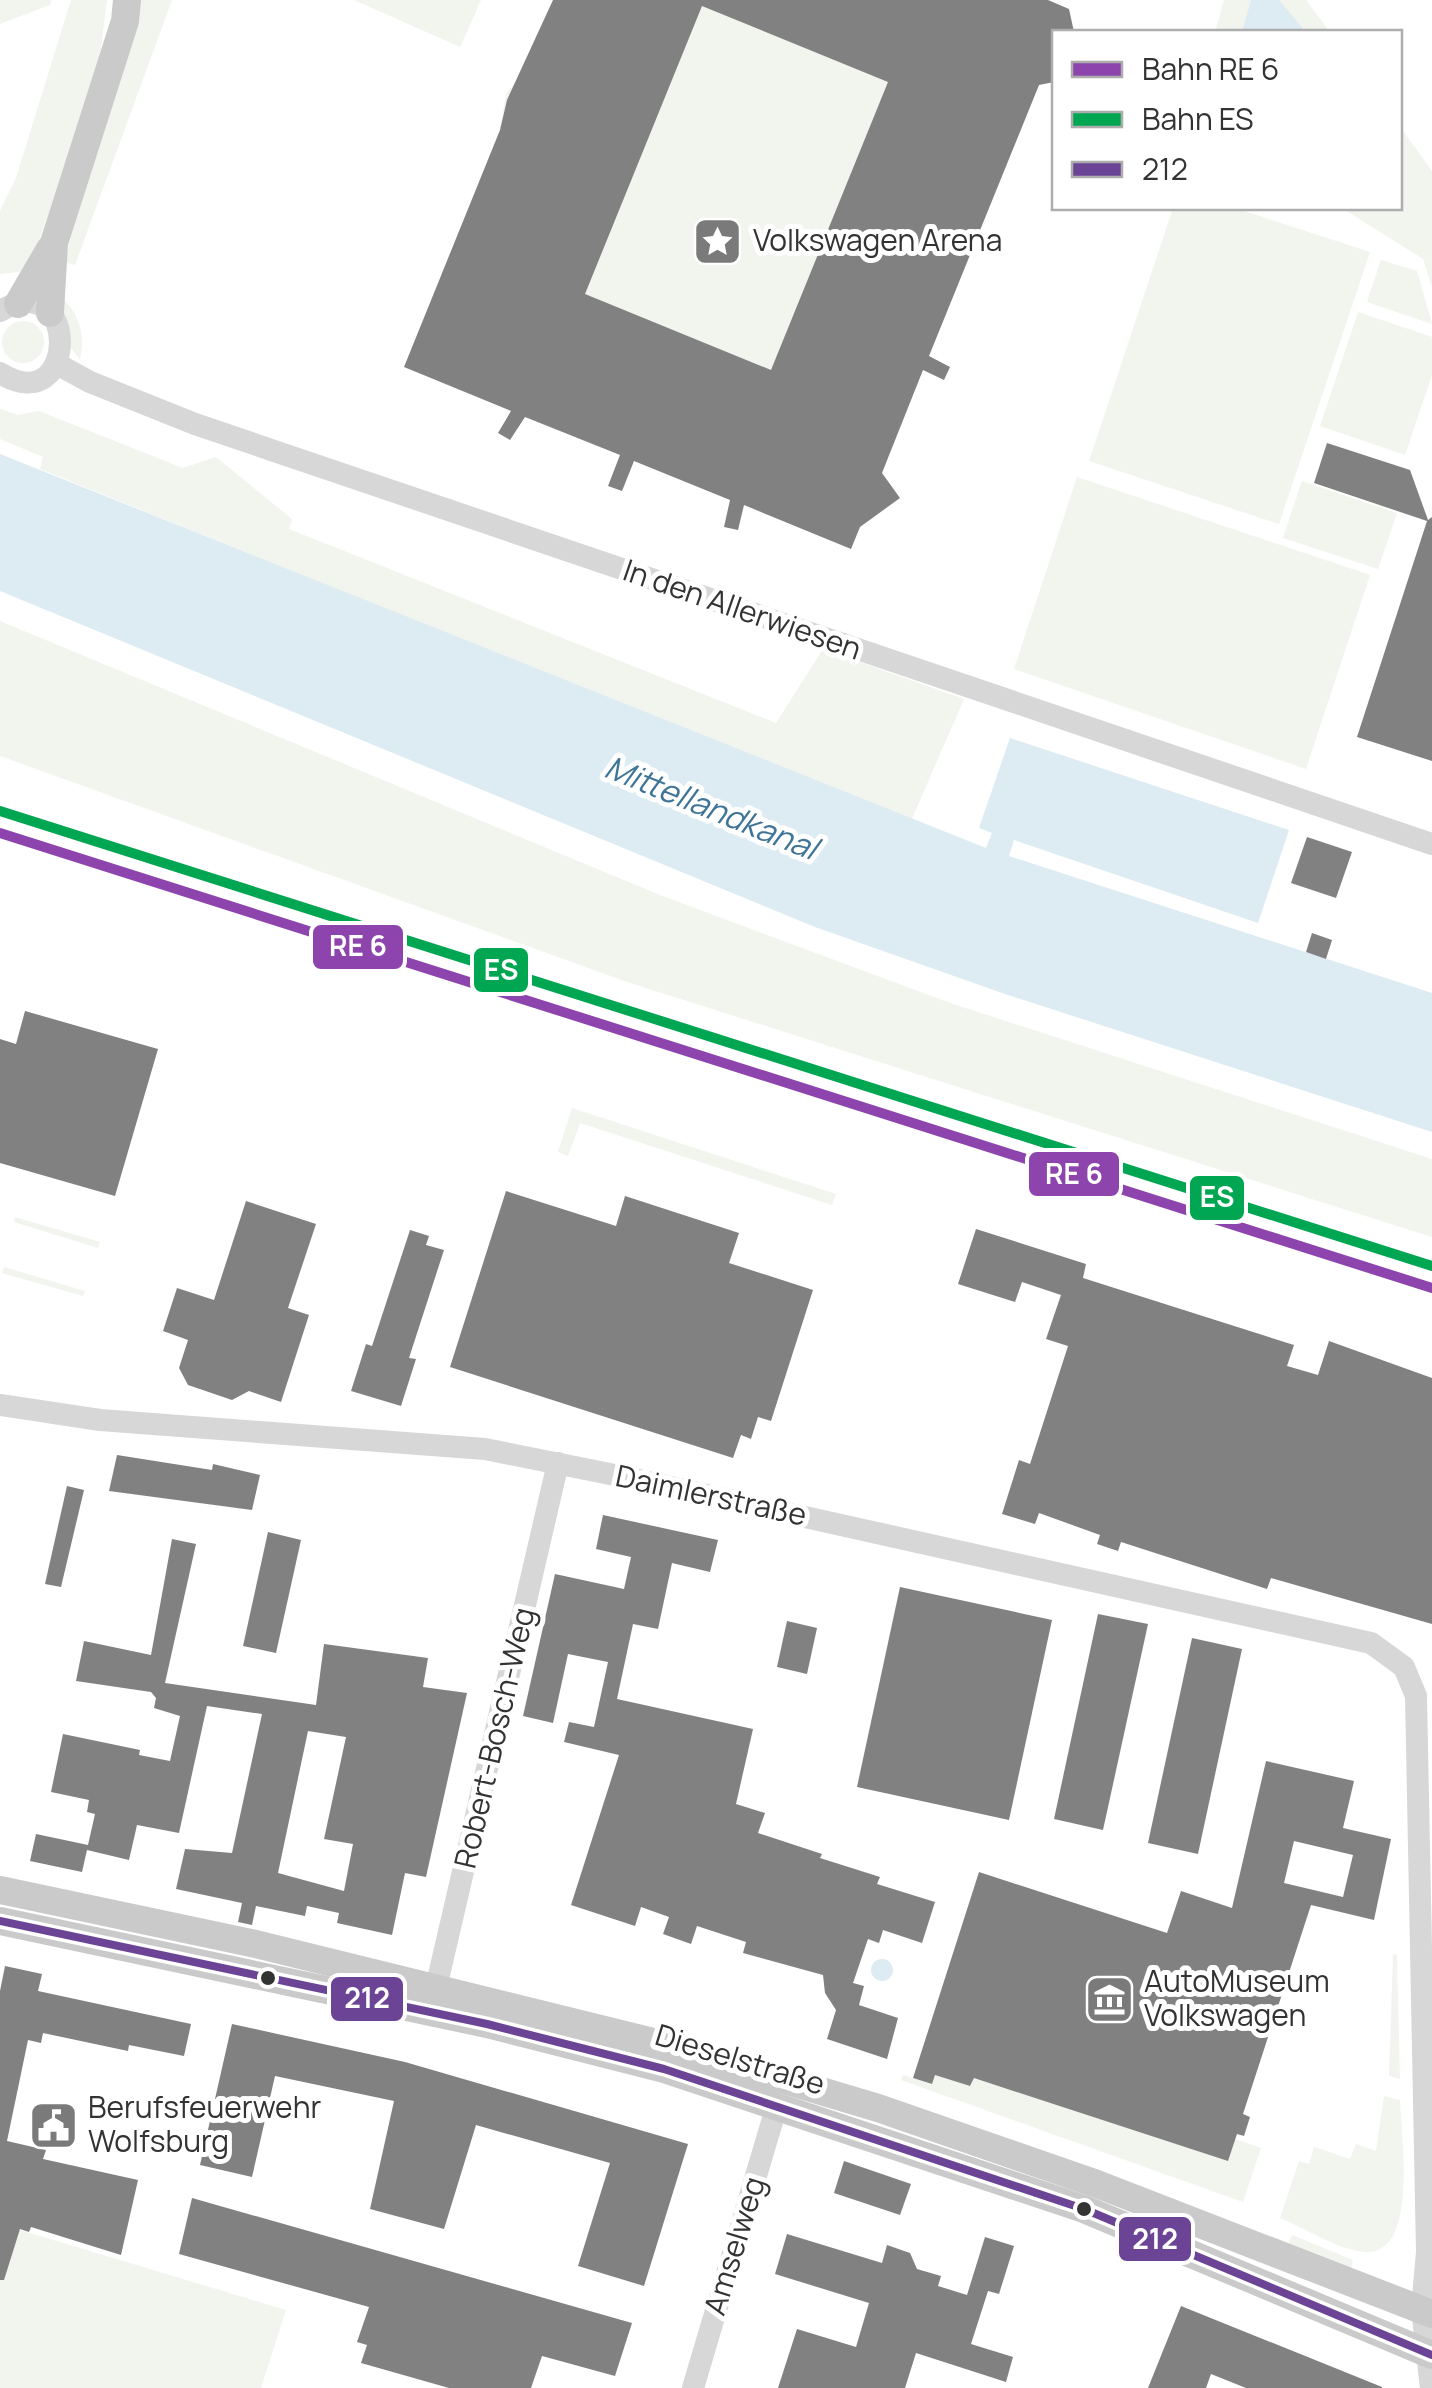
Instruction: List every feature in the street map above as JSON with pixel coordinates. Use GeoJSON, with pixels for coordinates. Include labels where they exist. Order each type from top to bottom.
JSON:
{"type":"FeatureCollection","features":[{"type":"Feature","properties":{"kind":"main road"},"geometry":{"type":"LineString","coordinates":[[109,74],[113,0]]}},
{"type":"Feature","properties":{"kind":"main road"},"geometry":{"type":"LineString","coordinates":[[50,313],[54,243],[126,21],[127,0]]}},
{"type":"Feature","properties":{"kind":"main road"},"geometry":{"type":"LineString","coordinates":[[9,307],[54,243]]}},
{"type":"Feature","properties":{"kind":"main road","name":"Dieselstraße"},"geometry":{"type":"LineString","coordinates":[[0,1890],[433,2000],[777,2105],[1099,2215],[1430,2354]]}},
{"type":"Feature","properties":{"kind":"main road","name":"Dieselstraße"},"geometry":{"type":"LineString","coordinates":[[0,1921],[614,2031],[878,2108],[1097,2184],[1427,2312]]}},
{"type":"Feature","properties":{"kind":"street"},"geometry":{"type":"LineString","coordinates":[[0,373],[30,381],[57,364],[62,336],[50,313],[32,304],[9,307]]}},
{"type":"Feature","properties":{"kind":"street","name":"In den Allerwiesen"},"geometry":{"type":"LineString","coordinates":[[57,364],[162,412],[1432,844]]}},
{"type":"Feature","properties":{"kind":"street","name":"Daimlerstraße"},"geometry":{"type":"LineString","coordinates":[[0,1405],[100,1420],[486,1449],[1360,1640],[1388,1652],[1404,1666],[1416,1696],[1427,2312]]}},
{"type":"Feature","properties":{"kind":"street","name":"Robert-Bosch-Weg"},"geometry":{"type":"LineString","coordinates":[[433,2000],[558,1463]]}},
{"type":"Feature","properties":{"kind":"street","name":"Amselweg"},"geometry":{"type":"LineString","coordinates":[[692,2388],[777,2105]]}},
{"type":"Feature","properties":{"kind":"street"},"geometry":{"type":"LineString","coordinates":[[1427,2312],[1431,2388]]}},
{"type":"Feature","properties":{"kind":"shaded area"},"geometry":{"type":"Polygon","coordinates":[[[0,0],[51,0],[50,5],[0,24],[0,0]]]}},
{"type":"Feature","properties":{"kind":"shaded area"},"geometry":{"type":"Polygon","coordinates":[[[71,0],[107,0],[97,80],[28,271],[0,274],[0,211],[16,178],[71,0]]]}},
{"type":"Feature","properties":{"kind":"shaded area"},"geometry":{"type":"Polygon","coordinates":[[[137,0],[172,0],[75,265],[64,262],[137,0]]]}},
{"type":"Feature","properties":{"kind":"shaded area"},"geometry":{"type":"Polygon","coordinates":[[[354,0],[481,0],[460,47],[354,0]]]}},
{"type":"Feature","properties":{"kind":"shaded area","name":"Volkswagen Arena"},"geometry":{"type":"Polygon","coordinates":[[[585,0],[965,0],[907,338],[587,423],[499,136],[506,94],[585,0]]]}},
{"type":"Feature","properties":{"kind":"shaded area"},"geometry":{"type":"Polygon","coordinates":[[[1224,0],[1306,0],[1328,30],[1216,30],[1224,0]]]}},
{"type":"Feature","properties":{"kind":"shaded area"},"geometry":{"type":"Polygon","coordinates":[[[1402,130],[1432,171],[1432,287],[1423,259],[1345,210],[1402,210],[1402,130]]]}},
{"type":"Feature","properties":{"kind":"shaded area"},"geometry":{"type":"Polygon","coordinates":[[[1172,210],[1241,210],[1370,252],[1279,524],[1089,461],[1172,210]]]}},
{"type":"Feature","properties":{"kind":"shaded area"},"geometry":{"type":"Polygon","coordinates":[[[1381,260],[1417,271],[1432,324],[1367,302],[1381,260]]]}},
{"type":"Feature","properties":{"kind":"shaded area"},"geometry":{"type":"Polygon","coordinates":[[[55,293],[78,322],[82,340],[80,360],[69,345],[55,293]]]}},
{"type":"Feature","properties":{"kind":"shaded area"},"geometry":{"type":"Polygon","coordinates":[[[1358,312],[1432,337],[1432,375],[1405,455],[1320,426],[1358,312]]]}},
{"type":"Feature","properties":{"kind":"shaded area"},"geometry":{"type":"Polygon","coordinates":[[[23,321],[38,327],[44,342],[38,357],[23,363],[8,357],[2,342],[8,327],[23,321]]]}},
{"type":"Feature","properties":{"kind":"shaded area"},"geometry":{"type":"Polygon","coordinates":[[[0,409],[18,415],[39,411],[183,468],[216,457],[292,519],[289,529],[776,723],[823,649],[964,699],[911,821],[40,469],[43,457],[0,439],[0,409]]]}},
{"type":"Feature","properties":{"kind":"shaded area"},"geometry":{"type":"Polygon","coordinates":[[[1077,477],[1370,575],[1306,769],[1014,669],[1077,477]]]}},
{"type":"Feature","properties":{"kind":"shaded area"},"geometry":{"type":"Polygon","coordinates":[[[1302,481],[1397,513],[1378,569],[1283,538],[1302,481]]]}},
{"type":"Feature","properties":{"kind":"shaded area"},"geometry":{"type":"Polygon","coordinates":[[[0,621],[660,895],[950,1003],[1432,1159],[1432,1237],[630,983],[0,756],[0,621]]]}},
{"type":"Feature","properties":{"kind":"shaded area"},"geometry":{"type":"Polygon","coordinates":[[[572,1108],[836,1194],[832,1205],[580,1123],[568,1156],[558,1152],[572,1108]]]}},
{"type":"Feature","properties":{"kind":"shaded area"},"geometry":{"type":"Polygon","coordinates":[[[15,1217],[100,1242],[98,1248],[14,1222],[15,1217]]]}},
{"type":"Feature","properties":{"kind":"shaded area"},"geometry":{"type":"Polygon","coordinates":[[[4,1267],[85,1291],[83,1296],[2,1273],[4,1267]]]}},
{"type":"Feature","properties":{"kind":"shaded area"},"geometry":{"type":"Polygon","coordinates":[[[1393,1954],[1397,1955],[1400,2079],[1389,2076],[1393,1954]]]}},
{"type":"Feature","properties":{"kind":"shaded area"},"geometry":{"type":"Polygon","coordinates":[[[903,2075],[931,2084],[935,2075],[970,2086],[974,2078],[1228,2160],[1235,2139],[1261,2148],[1243,2202],[901,2080],[903,2075]]]}},
{"type":"Feature","properties":{"kind":"shaded area"},"geometry":{"type":"Polygon","coordinates":[[[1384,2096],[1400,2100],[1404,2163],[1401,2213],[1394,2233],[1383,2247],[1367,2252],[1346,2248],[1280,2218],[1299,2161],[1309,2164],[1314,2147],[1350,2159],[1356,2144],[1376,2151],[1384,2096]]]}},
{"type":"Feature","properties":{"kind":"shaded area"},"geometry":{"type":"Polygon","coordinates":[[[0,2224],[286,2310],[261,2388],[0,2388],[0,2224]]]}},
{"type":"Feature","properties":{"kind":"shaded area"},"geometry":{"type":"Polygon","coordinates":[[[1292,2235],[1353,2260],[1351,2269],[1288,2244],[1292,2235]]]}},
{"type":"Feature","properties":{"kind":"water"},"geometry":{"type":"Polygon","coordinates":[[[1251,0],[1279,0],[1304,30],[1243,30],[1251,0]]]}},
{"type":"Feature","properties":{"kind":"water","name":"Mittellandkanal"},"geometry":{"type":"Polygon","coordinates":[[[0,454],[986,848],[992,833],[979,828],[1010,738],[1289,830],[1258,923],[1014,840],[1009,856],[1432,993],[1432,1132],[1005,994],[815,927],[0,591],[0,454]]]}},
{"type":"Feature","properties":{"kind":"water"},"geometry":{"type":"Polygon","coordinates":[[[882,1959],[890,1962],[890,1978],[882,1981],[874,1978],[871,1970],[874,1962],[882,1959]]]}},
{"type":"Feature","properties":{"kind":"building","name":"Volkswagen Arena"},"geometry":{"type":"Polygon","coordinates":[[[553,0],[1048,0],[1069,9],[1074,30],[1052,30],[1052,82],[1039,85],[929,356],[950,367],[944,380],[923,370],[882,473],[900,498],[860,527],[851,549],[744,505],[738,530],[724,527],[730,500],[634,461],[622,491],[608,486],[620,455],[525,417],[510,440],[498,433],[511,411],[404,367],[500,130],[507,100],[553,0]],[[702,6],[585,294],[771,370],[888,82],[702,6]]]}},
{"type":"Feature","properties":{"kind":"building"},"geometry":{"type":"Polygon","coordinates":[[[1327,443],[1410,470],[1428,520],[1432,517],[1432,761],[1357,737],[1427,521],[1314,483],[1327,443]]]}},
{"type":"Feature","properties":{"kind":"building"},"geometry":{"type":"Polygon","coordinates":[[[1307,837],[1352,852],[1336,898],[1291,883],[1307,837]]]}},
{"type":"Feature","properties":{"kind":"building"},"geometry":{"type":"Polygon","coordinates":[[[1312,933],[1332,940],[1326,959],[1306,952],[1312,933]]]}},
{"type":"Feature","properties":{"kind":"building"},"geometry":{"type":"Polygon","coordinates":[[[25,1011],[158,1049],[115,1196],[0,1163],[0,1039],[16,1044],[25,1011]]]}},
{"type":"Feature","properties":{"kind":"building"},"geometry":{"type":"Polygon","coordinates":[[[506,1191],[616,1226],[625,1196],[739,1233],[729,1263],[813,1290],[771,1421],[758,1417],[751,1439],[741,1435],[733,1458],[450,1367],[506,1191]]]}},
{"type":"Feature","properties":{"kind":"building"},"geometry":{"type":"Polygon","coordinates":[[[246,1201],[316,1224],[288,1308],[309,1315],[281,1402],[249,1391],[232,1400],[188,1385],[179,1368],[188,1340],[163,1331],[177,1288],[214,1300],[246,1201]]]}},
{"type":"Feature","properties":{"kind":"building"},"geometry":{"type":"Polygon","coordinates":[[[976,1229],[1086,1264],[1083,1278],[1294,1345],[1287,1366],[1318,1375],[1329,1341],[1432,1378],[1432,1624],[1271,1578],[1267,1589],[1121,1542],[1118,1551],[1097,1544],[1100,1535],[1039,1513],[1035,1524],[1002,1514],[1019,1460],[1030,1464],[1068,1346],[1046,1339],[1061,1295],[1022,1282],[1015,1302],[958,1284],[976,1229]]]}},
{"type":"Feature","properties":{"kind":"building"},"geometry":{"type":"Polygon","coordinates":[[[410,1230],[429,1236],[426,1245],[444,1250],[409,1358],[416,1359],[401,1406],[351,1391],[366,1344],[372,1346],[410,1230]]]}},
{"type":"Feature","properties":{"kind":"building"},"geometry":{"type":"Polygon","coordinates":[[[117,1455],[212,1470],[213,1464],[260,1475],[252,1510],[109,1491],[117,1455]]]}},
{"type":"Feature","properties":{"kind":"building"},"geometry":{"type":"Polygon","coordinates":[[[67,1486],[84,1490],[61,1587],[45,1584],[67,1486]]]}},
{"type":"Feature","properties":{"kind":"building"},"geometry":{"type":"Polygon","coordinates":[[[603,1515],[718,1540],[710,1572],[672,1563],[658,1629],[633,1624],[617,1699],[753,1729],[736,1804],[765,1813],[758,1833],[880,1877],[877,1884],[935,1902],[922,1943],[883,1930],[879,1943],[868,1939],[853,1983],[864,1986],[859,2005],[898,2018],[887,2059],[827,2039],[836,2010],[825,1993],[823,1975],[743,1953],[746,1942],[697,1926],[691,1944],[663,1934],[669,1917],[641,1907],[635,1926],[571,1905],[619,1755],[564,1742],[569,1722],[594,1727],[608,1662],[568,1654],[553,1723],[523,1716],[555,1574],[624,1589],[631,1557],[596,1549],[603,1515]]]}},
{"type":"Feature","properties":{"kind":"building"},"geometry":{"type":"Polygon","coordinates":[[[268,1532],[301,1540],[276,1653],[243,1646],[268,1532]]]}},
{"type":"Feature","properties":{"kind":"building"},"geometry":{"type":"Polygon","coordinates":[[[172,1539],[196,1544],[165,1683],[316,1705],[324,1644],[428,1658],[423,1687],[467,1693],[426,1877],[405,1873],[392,1935],[337,1923],[339,1913],[307,1906],[305,1916],[256,1906],[252,1925],[238,1922],[242,1903],[176,1889],[185,1849],[232,1853],[262,1714],[207,1706],[179,1833],[137,1825],[129,1860],[87,1850],[82,1872],[30,1861],[36,1834],[88,1845],[95,1814],[87,1812],[89,1800],[51,1792],[63,1734],[140,1750],[139,1755],[170,1761],[180,1716],[154,1708],[156,1698],[151,1692],[76,1681],[84,1641],[151,1655],[172,1539]],[[308,1731],[278,1873],[344,1891],[353,1844],[324,1839],[346,1737],[308,1731]]]}},
{"type":"Feature","properties":{"kind":"building"},"geometry":{"type":"Polygon","coordinates":[[[900,1587],[1052,1620],[1009,1820],[857,1787],[900,1587]]]}},
{"type":"Feature","properties":{"kind":"building"},"geometry":{"type":"Polygon","coordinates":[[[1098,1614],[1148,1624],[1103,1830],[1054,1819],[1098,1614]]]}},
{"type":"Feature","properties":{"kind":"building"},"geometry":{"type":"Polygon","coordinates":[[[787,1621],[817,1628],[807,1674],[777,1667],[787,1621]]]}},
{"type":"Feature","properties":{"kind":"building"},"geometry":{"type":"Polygon","coordinates":[[[1192,1638],[1242,1649],[1198,1854],[1148,1843],[1192,1638]]]}},
{"type":"Feature","properties":{"kind":"building","name":"AutoMuseum Volkswagen"},"geometry":{"type":"Polygon","coordinates":[[[1266,1761],[1354,1781],[1343,1828],[1391,1839],[1374,1920],[1311,1905],[1243,2114],[1250,2117],[1244,2136],[1237,2134],[1228,2161],[974,2078],[970,2086],[935,2075],[932,2084],[913,2078],[979,1872],[1167,1933],[1181,1891],[1232,1908],[1266,1761]],[[1294,1841],[1284,1883],[1343,1897],[1353,1855],[1294,1841]]]}},
{"type":"Feature","properties":{"kind":"building"},"geometry":{"type":"Polygon","coordinates":[[[5,1966],[42,1974],[38,1991],[191,2024],[184,2056],[129,2045],[128,2051],[43,2033],[41,2043],[28,2040],[7,2141],[46,2150],[43,2159],[138,2180],[121,2255],[31,2227],[29,2232],[20,2229],[4,2280],[0,2280],[0,1991],[5,1966]]]}},
{"type":"Feature","properties":{"kind":"building"},"geometry":{"type":"Polygon","coordinates":[[[232,2024],[405,2062],[688,2144],[644,2286],[578,2266],[610,2163],[476,2125],[444,2229],[370,2209],[394,2101],[275,2076],[252,2177],[200,2165],[232,2024]]]}},
{"type":"Feature","properties":{"kind":"building"},"geometry":{"type":"Polygon","coordinates":[[[844,2161],[911,2184],[900,2215],[834,2193],[844,2161]]]}},
{"type":"Feature","properties":{"kind":"building"},"geometry":{"type":"Polygon","coordinates":[[[192,2198],[632,2323],[615,2376],[542,2356],[531,2388],[449,2388],[361,2363],[367,2345],[357,2342],[369,2307],[179,2254],[192,2198]]]}},
{"type":"Feature","properties":{"kind":"building"},"geometry":{"type":"Polygon","coordinates":[[[787,2234],[882,2263],[887,2245],[910,2253],[917,2269],[941,2276],[938,2286],[967,2295],[985,2237],[1014,2246],[999,2294],[988,2291],[971,2344],[1013,2357],[1006,2382],[916,2353],[905,2388],[778,2388],[797,2329],[856,2347],[869,2303],[775,2274],[787,2234]]]}},
{"type":"Feature","properties":{"kind":"building"},"geometry":{"type":"Polygon","coordinates":[[[1181,2306],[1382,2388],[1246,2388],[1211,2374],[1206,2388],[1148,2388],[1181,2306]]]}},
{"type":"Feature","properties":{"kind":"transit line"},"geometry":{"type":"LineString","coordinates":[[0,833],[1432,1288]]}},
{"type":"Feature","properties":{"kind":"transit line","name":"212"},"geometry":{"type":"LineString","coordinates":[[0,1921],[487,2024],[664,2069],[1084,2209],[1432,2355]]}},
{"type":"Feature","properties":{"kind":"rail line","name":"ES"},"geometry":{"type":"LineString","coordinates":[[0,811],[1432,1266]]}},
{"type":"Feature","properties":{"kind":"place","name":"Volkswagen Arena"},"geometry":{"type":"Point","coordinates":[718,241]}},
{"type":"Feature","properties":{"kind":"place","name":"AutoMuseum Volkswagen"},"geometry":{"type":"Point","coordinates":[1109,1999]}},
{"type":"Feature","properties":{"kind":"place","name":"Berufsfeuerwehr Wolfsburg"},"geometry":{"type":"Point","coordinates":[53,2125]}}]}
